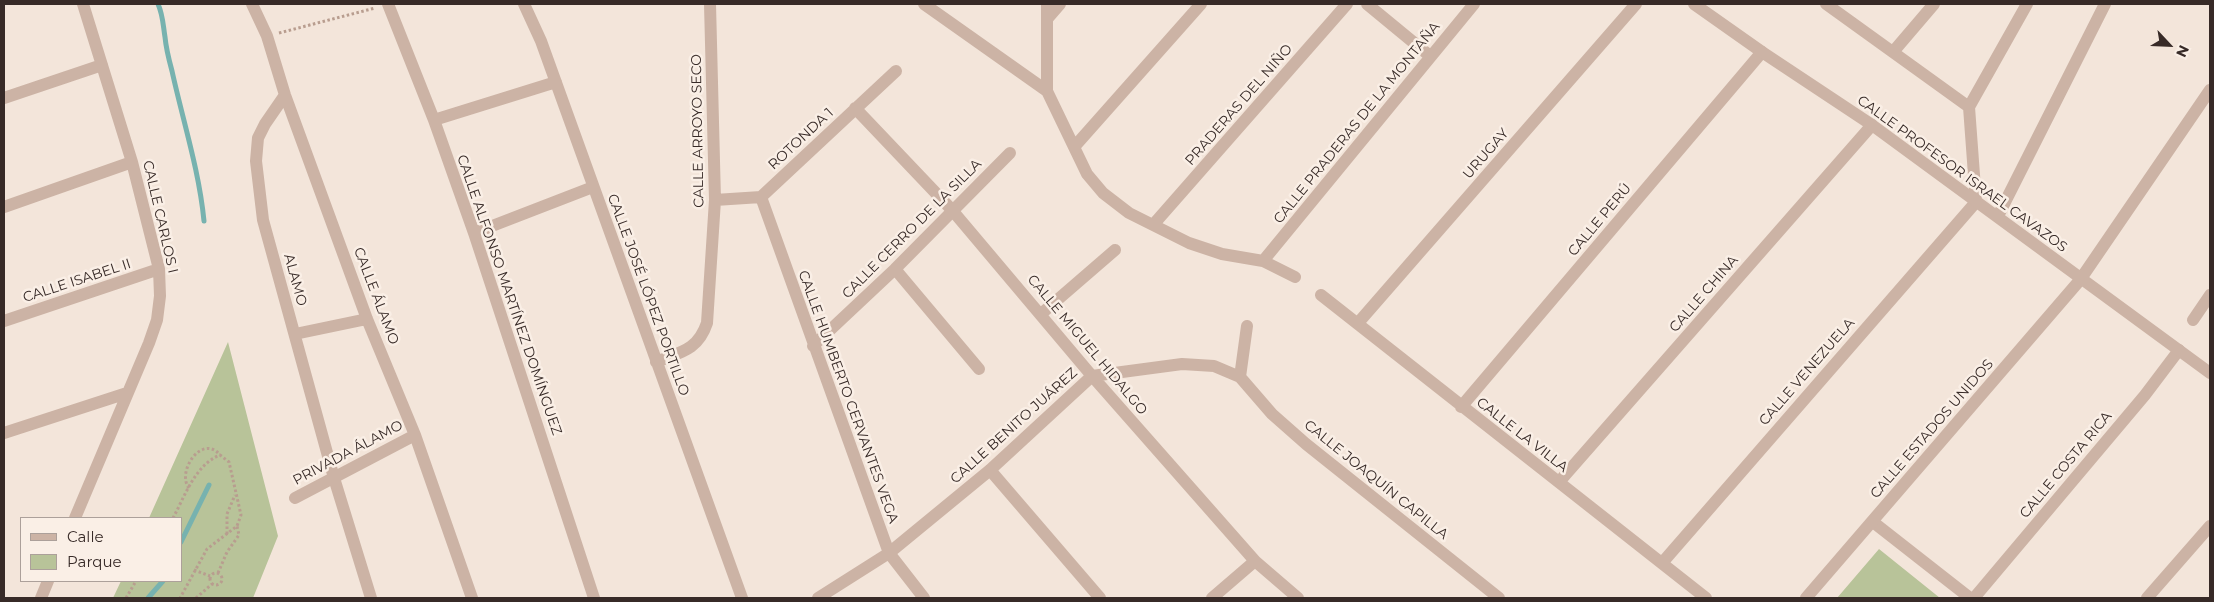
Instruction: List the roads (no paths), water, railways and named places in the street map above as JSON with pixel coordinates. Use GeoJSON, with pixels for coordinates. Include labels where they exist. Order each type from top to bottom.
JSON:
{"type":"FeatureCollection","features":[{"type":"Feature","properties":{"kind":"street","name":"CALLE CARLOS I"},"geometry":{"type":"LineString","coordinates":[[74,517],[157,320],[160,296],[159,269],[132,162],[83,4]]}},
{"type":"Feature","properties":{"kind":"street","name":"CALLE ÁLAMO"},"geometry":{"type":"LineString","coordinates":[[252,4],[267,36],[285,95],[367,318],[415,435],[472,598]]}},
{"type":"Feature","properties":{"kind":"street","name":"CALLE ALFONSO MARTÍNEZ DOMÍNGUEZ"},"geometry":{"type":"LineString","coordinates":[[389,4],[434,120],[474,233],[594,598]]}},
{"type":"Feature","properties":{"kind":"street","name":"CALLE JOSÉ LÓPEZ PORTILLO"},"geometry":{"type":"LineString","coordinates":[[524,4],[541,41],[742,598]]}},
{"type":"Feature","properties":{"kind":"street","name":"CALLE ARROYO SECO"},"geometry":{"type":"LineString","coordinates":[[656,362],[692,348],[702,337],[707,323],[715,200],[710,4]]}},
{"type":"Feature","properties":{"kind":"street"},"geometry":{"type":"LineString","coordinates":[[924,4],[1047,91],[1076,146],[1087,174],[1104,193],[1129,213],[1189,243],[1214,251],[1263,261],[1294,277]]}},
{"type":"Feature","properties":{"kind":"street"},"geometry":{"type":"LineString","coordinates":[[942,4],[943,18]]}},
{"type":"Feature","properties":{"kind":"street"},"geometry":{"type":"LineString","coordinates":[[1047,4],[1047,91]]}},
{"type":"Feature","properties":{"kind":"street"},"geometry":{"type":"LineString","coordinates":[[1047,20],[1060,4]]}},
{"type":"Feature","properties":{"kind":"street"},"geometry":{"type":"LineString","coordinates":[[1076,146],[1201,4]]}},
{"type":"Feature","properties":{"kind":"street","name":"PRADERAS DEL NIÑO"},"geometry":{"type":"LineString","coordinates":[[1153,225],[1347,4]]}},
{"type":"Feature","properties":{"kind":"street"},"geometry":{"type":"LineString","coordinates":[[1367,4],[1430,56]]}},
{"type":"Feature","properties":{"kind":"street","name":"CALLE PRADERAS DE LA MONTAÑA"},"geometry":{"type":"LineString","coordinates":[[1263,261],[1474,4]]}},
{"type":"Feature","properties":{"kind":"street","name":"URUGAY"},"geometry":{"type":"LineString","coordinates":[[1358,323],[1636,4]]}},
{"type":"Feature","properties":{"kind":"street","name":"CALLE PROFESOR ISRAEL CAVAZOS"},"geometry":{"type":"LineString","coordinates":[[1694,4],[1872,125],[1976,202],[1998,216],[2080,280],[2210,372]]}},
{"type":"Feature","properties":{"kind":"street"},"geometry":{"type":"LineString","coordinates":[[1826,4],[1970,107]]}},
{"type":"Feature","properties":{"kind":"street"},"geometry":{"type":"LineString","coordinates":[[1893,52],[1934,4]]}},
{"type":"Feature","properties":{"kind":"street"},"geometry":{"type":"LineString","coordinates":[[1976,202],[1970,107],[2027,4]]}},
{"type":"Feature","properties":{"kind":"street"},"geometry":{"type":"LineString","coordinates":[[1998,216],[2105,4]]}},
{"type":"Feature","properties":{"kind":"street","name":"CALLE PERÚ"},"geometry":{"type":"LineString","coordinates":[[1461,407],[1762,52]]}},
{"type":"Feature","properties":{"kind":"street"},"geometry":{"type":"LineString","coordinates":[[4,98],[102,65]]}},
{"type":"Feature","properties":{"kind":"street","name":"ROTONDA 1"},"geometry":{"type":"LineString","coordinates":[[761,197],[896,71]]}},
{"type":"Feature","properties":{"kind":"street"},"geometry":{"type":"LineString","coordinates":[[434,120],[556,82]]}},
{"type":"Feature","properties":{"kind":"street","name":"CALLE ESTADOS UNIDOS"},"geometry":{"type":"LineString","coordinates":[[1806,598],[2080,280],[2210,90]]}},
{"type":"Feature","properties":{"kind":"street","name":"ALAMO"},"geometry":{"type":"LineString","coordinates":[[285,95],[265,124],[258,138],[256,161],[263,220],[334,478],[371,598]]}},
{"type":"Feature","properties":{"kind":"street","name":"CALLE MIGUEL HIDALGO"},"geometry":{"type":"LineString","coordinates":[[855,108],[952,210],[1092,376],[1255,561],[1298,598]]}},
{"type":"Feature","properties":{"kind":"street","name":"CALLE CHINA"},"geometry":{"type":"LineString","coordinates":[[1559,482],[1872,125]]}},
{"type":"Feature","properties":{"kind":"street","name":"CALLE CERRO DE LA SILLA"},"geometry":{"type":"LineString","coordinates":[[813,346],[895,270],[1010,153]]}},
{"type":"Feature","properties":{"kind":"street"},"geometry":{"type":"LineString","coordinates":[[4,207],[132,162]]}},
{"type":"Feature","properties":{"kind":"street"},"geometry":{"type":"LineString","coordinates":[[474,233],[594,187]]}},
{"type":"Feature","properties":{"kind":"street"},"geometry":{"type":"LineString","coordinates":[[715,200],[761,197]]}},
{"type":"Feature","properties":{"kind":"street","name":"CALLE HUMBERTO CERVANTES VEGA"},"geometry":{"type":"LineString","coordinates":[[761,197],[889,553],[924,598]]}},
{"type":"Feature","properties":{"kind":"street","name":"CALLE VENEZUELA"},"geometry":{"type":"LineString","coordinates":[[1662,563],[1976,202]]}},
{"type":"Feature","properties":{"kind":"street"},"geometry":{"type":"LineString","coordinates":[[1041,314],[1115,250]]}},
{"type":"Feature","properties":{"kind":"street","name":"CALLE ISABEL II"},"geometry":{"type":"LineString","coordinates":[[4,320],[159,269]]}},
{"type":"Feature","properties":{"kind":"street"},"geometry":{"type":"LineString","coordinates":[[895,270],[979,369]]}},
{"type":"Feature","properties":{"kind":"street","name":"CALLE LA VILLA"},"geometry":{"type":"LineString","coordinates":[[1321,295],[1706,598]]}},
{"type":"Feature","properties":{"kind":"street"},"geometry":{"type":"LineString","coordinates":[[2193,320],[2210,295]]}},
{"type":"Feature","properties":{"kind":"street"},"geometry":{"type":"LineString","coordinates":[[295,334],[367,318]]}},
{"type":"Feature","properties":{"kind":"street"},"geometry":{"type":"LineString","coordinates":[[1240,377],[1247,326]]}},
{"type":"Feature","properties":{"kind":"street","name":"CALLE COSTA RICA"},"geometry":{"type":"LineString","coordinates":[[1974,598],[2139,402],[2179,350]]}},
{"type":"Feature","properties":{"kind":"street","name":"CALLE BENITO JUÁREZ"},"geometry":{"type":"LineString","coordinates":[[818,598],[889,553],[990,470],[1092,376],[1182,364],[1214,366],[1240,377]]}},
{"type":"Feature","properties":{"kind":"street","name":"CALLE JOAQUÍN CAPILLA"},"geometry":{"type":"LineString","coordinates":[[1240,377],[1272,414],[1306,444],[1499,598]]}},
{"type":"Feature","properties":{"kind":"street"},"geometry":{"type":"LineString","coordinates":[[4,433],[128,393]]}},
{"type":"Feature","properties":{"kind":"street","name":"PRIVADA ÁLAMO"},"geometry":{"type":"LineString","coordinates":[[295,498],[415,435]]}},
{"type":"Feature","properties":{"kind":"street"},"geometry":{"type":"LineString","coordinates":[[990,470],[1100,598]]}},
{"type":"Feature","properties":{"kind":"street"},"geometry":{"type":"LineString","coordinates":[[1873,522],[1970,598]]}},
{"type":"Feature","properties":{"kind":"street"},"geometry":{"type":"LineString","coordinates":[[2148,598],[2210,526]]}},
{"type":"Feature","properties":{"kind":"street"},"geometry":{"type":"LineString","coordinates":[[1212,598],[1255,561]]}},
{"type":"Feature","properties":{"kind":"street"},"geometry":{"type":"LineString","coordinates":[[41,598],[48,582]]}},
{"type":"Feature","properties":{"kind":"waterway"},"geometry":{"type":"LineString","coordinates":[[158,4],[195,164],[204,221]]}},
{"type":"Feature","properties":{"kind":"waterway"},"geometry":{"type":"LineString","coordinates":[[182,540],[209,485]]}},
{"type":"Feature","properties":{"kind":"waterway"},"geometry":{"type":"LineString","coordinates":[[148,598],[162,582]]}}]}
